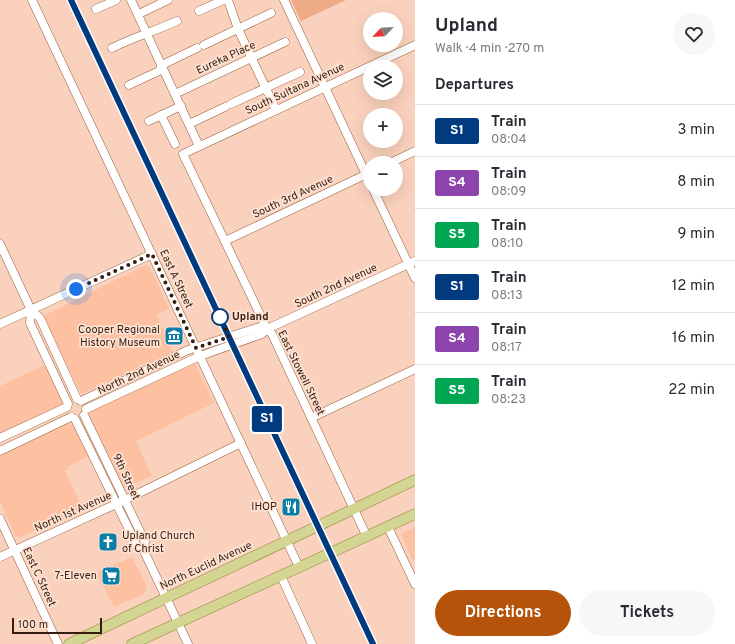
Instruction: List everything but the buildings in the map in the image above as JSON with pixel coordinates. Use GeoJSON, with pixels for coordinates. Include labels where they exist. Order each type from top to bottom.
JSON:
{"type":"FeatureCollection","features":[{"type":"Feature","properties":{"kind":"main road","name":"North Euclid Avenue"},"geometry":{"type":"LineString","coordinates":[[69,644],[415,480]]}},
{"type":"Feature","properties":{"kind":"main road"},"geometry":{"type":"LineString","coordinates":[[132,644],[415,514]]}},
{"type":"Feature","properties":{"kind":"street","name":"East A Street"},"geometry":{"type":"LineString","coordinates":[[32,0],[300,568]]}},
{"type":"Feature","properties":{"kind":"street"},"geometry":{"type":"LineString","coordinates":[[96,9],[116,0]]}},
{"type":"Feature","properties":{"kind":"street"},"geometry":{"type":"LineString","coordinates":[[131,0],[139,14],[199,146]]}},
{"type":"Feature","properties":{"kind":"street"},"geometry":{"type":"LineString","coordinates":[[139,14],[157,2],[168,0]]}},
{"type":"Feature","properties":{"kind":"street"},"geometry":{"type":"LineString","coordinates":[[200,12],[223,0]]}},
{"type":"Feature","properties":{"kind":"street"},"geometry":{"type":"LineString","coordinates":[[228,0],[238,29],[276,110]]}},
{"type":"Feature","properties":{"kind":"street"},"geometry":{"type":"LineString","coordinates":[[284,0],[324,88],[363,164]]}},
{"type":"Feature","properties":{"kind":"street"},"geometry":{"type":"LineString","coordinates":[[130,85],[159,71],[162,65],[271,13]]}},
{"type":"Feature","properties":{"kind":"street"},"geometry":{"type":"LineString","coordinates":[[112,48],[141,34],[148,34],[178,21]]}},
{"type":"Feature","properties":{"kind":"street","name":"Eureka Place"},"geometry":{"type":"LineString","coordinates":[[176,94],[286,42]]}},
{"type":"Feature","properties":{"kind":"street","name":"South Sultana Avenue"},"geometry":{"type":"LineString","coordinates":[[184,154],[415,45]]}},
{"type":"Feature","properties":{"kind":"street"},"geometry":{"type":"LineString","coordinates":[[189,124],[300,72]]}},
{"type":"Feature","properties":{"kind":"street"},"geometry":{"type":"LineString","coordinates":[[149,121],[181,106]]}},
{"type":"Feature","properties":{"kind":"street"},"geometry":{"type":"LineString","coordinates":[[161,115],[175,144]]}},
{"type":"Feature","properties":{"kind":"street"},"geometry":{"type":"LineString","coordinates":[[403,157],[415,151]]}},
{"type":"Feature","properties":{"kind":"street","name":"East Stowell Street"},"geometry":{"type":"LineString","coordinates":[[184,154],[267,328],[272,334],[367,537]]}},
{"type":"Feature","properties":{"kind":"street","name":"South 3rd Avenue"},"geometry":{"type":"LineString","coordinates":[[225,241],[363,176]]}},
{"type":"Feature","properties":{"kind":"street"},"geometry":{"type":"LineString","coordinates":[[377,196],[412,263],[415,278]]}},
{"type":"Feature","properties":{"kind":"street"},"geometry":{"type":"LineString","coordinates":[[0,244],[31,310],[40,318],[85,412],[0,451]]}},
{"type":"Feature","properties":{"kind":"street"},"geometry":{"type":"LineString","coordinates":[[0,324],[152,254]]}},
{"type":"Feature","properties":{"kind":"street","name":"South 2nd Avenue"},"geometry":{"type":"LineString","coordinates":[[198,352],[260,327],[267,328],[412,263]]}},
{"type":"Feature","properties":{"kind":"street"},"geometry":{"type":"LineString","coordinates":[[31,310],[30,323],[67,406],[68,413],[73,418]]}},
{"type":"Feature","properties":{"kind":"street","name":"North 2nd Avenue"},"geometry":{"type":"LineString","coordinates":[[79,400],[188,350],[198,352]]}},
{"type":"Feature","properties":{"kind":"street","name":"North 2nd Avenue"},"geometry":{"type":"LineString","coordinates":[[85,412],[198,352]]}},
{"type":"Feature","properties":{"kind":"street"},"geometry":{"type":"LineString","coordinates":[[311,418],[415,368]]}},
{"type":"Feature","properties":{"kind":"street"},"geometry":{"type":"LineString","coordinates":[[0,438],[67,406],[72,400],[79,400]]}},
{"type":"Feature","properties":{"kind":"street","name":"9th Street"},"geometry":{"type":"LineString","coordinates":[[85,412],[145,542],[143,549]]}},
{"type":"Feature","properties":{"kind":"street","name":"9th Street"},"geometry":{"type":"LineString","coordinates":[[73,418],[137,546],[143,549],[188,644]]}},
{"type":"Feature","properties":{"kind":"street","name":"North 1st Avenue"},"geometry":{"type":"LineString","coordinates":[[0,557],[125,500],[241,443]]}},
{"type":"Feature","properties":{"kind":"street","name":"East C Street"},"geometry":{"type":"LineString","coordinates":[[0,519],[58,644]]}},
{"type":"Feature","properties":{"kind":"street"},"geometry":{"type":"LineString","coordinates":[[388,527],[415,584]]}},
{"type":"Feature","properties":{"kind":"street"},"geometry":{"type":"LineString","coordinates":[[281,576],[312,644]]}},
{"type":"Feature","properties":{"kind":"shaded area"},"geometry":{"type":"Polygon","coordinates":[[[291,0],[346,0],[301,21],[291,0]]]}},
{"type":"Feature","properties":{"kind":"shaded area"},"geometry":{"type":"Polygon","coordinates":[[[146,265],[150,267],[169,309],[157,315],[173,352],[81,394],[43,316],[146,265]]]}},
{"type":"Feature","properties":{"kind":"shaded area"},"geometry":{"type":"Polygon","coordinates":[[[195,363],[214,403],[136,441],[152,476],[124,488],[89,414],[90,412],[195,363]]]}},
{"type":"Feature","properties":{"kind":"shaded area"},"geometry":{"type":"Polygon","coordinates":[[[45,365],[64,403],[63,405],[0,435],[0,386],[45,365]]]}},
{"type":"Feature","properties":{"kind":"shaded area"},"geometry":{"type":"Polygon","coordinates":[[[65,423],[75,427],[89,456],[67,467],[68,469],[65,471],[83,509],[19,538],[15,535],[0,501],[0,454],[65,423]]]}},
{"type":"Feature","properties":{"kind":"shaded area"},"geometry":{"type":"Polygon","coordinates":[[[415,527],[415,560],[413,561],[401,534],[415,527]]]}},
{"type":"Feature","properties":{"kind":"shaded area"},"geometry":{"type":"Polygon","coordinates":[[[132,557],[147,587],[144,594],[114,607],[98,576],[98,572],[132,557]]]}},
{"type":"Feature","properties":{"kind":"railway"},"geometry":{"type":"LineString","coordinates":[[71,0],[373,644]]}},
{"type":"Feature","properties":{"kind":"train","name":"S1"},"geometry":{"type":"LineString","coordinates":[[71,0],[373,644]]}},
{"type":"Feature","properties":{"kind":"place","name":"Upland"},"geometry":{"type":"Point","coordinates":[220,317]}},
{"type":"Feature","properties":{"kind":"place","name":"Cooper Regional History Museum"},"geometry":{"type":"Point","coordinates":[174,336]}},
{"type":"Feature","properties":{"kind":"place","name":"IHOP"},"geometry":{"type":"Point","coordinates":[291,507]}},
{"type":"Feature","properties":{"kind":"place","name":"Upland Church of Christ"},"geometry":{"type":"Point","coordinates":[108,542]}},
{"type":"Feature","properties":{"kind":"place","name":"7-Eleven"},"geometry":{"type":"Point","coordinates":[111,576]}},
{"type":"Feature","properties":{"kind":"route"},"geometry":{"type":"LineString","coordinates":[[76,289],[152,254],[196,348],[229,337],[220,317]]}}]}
